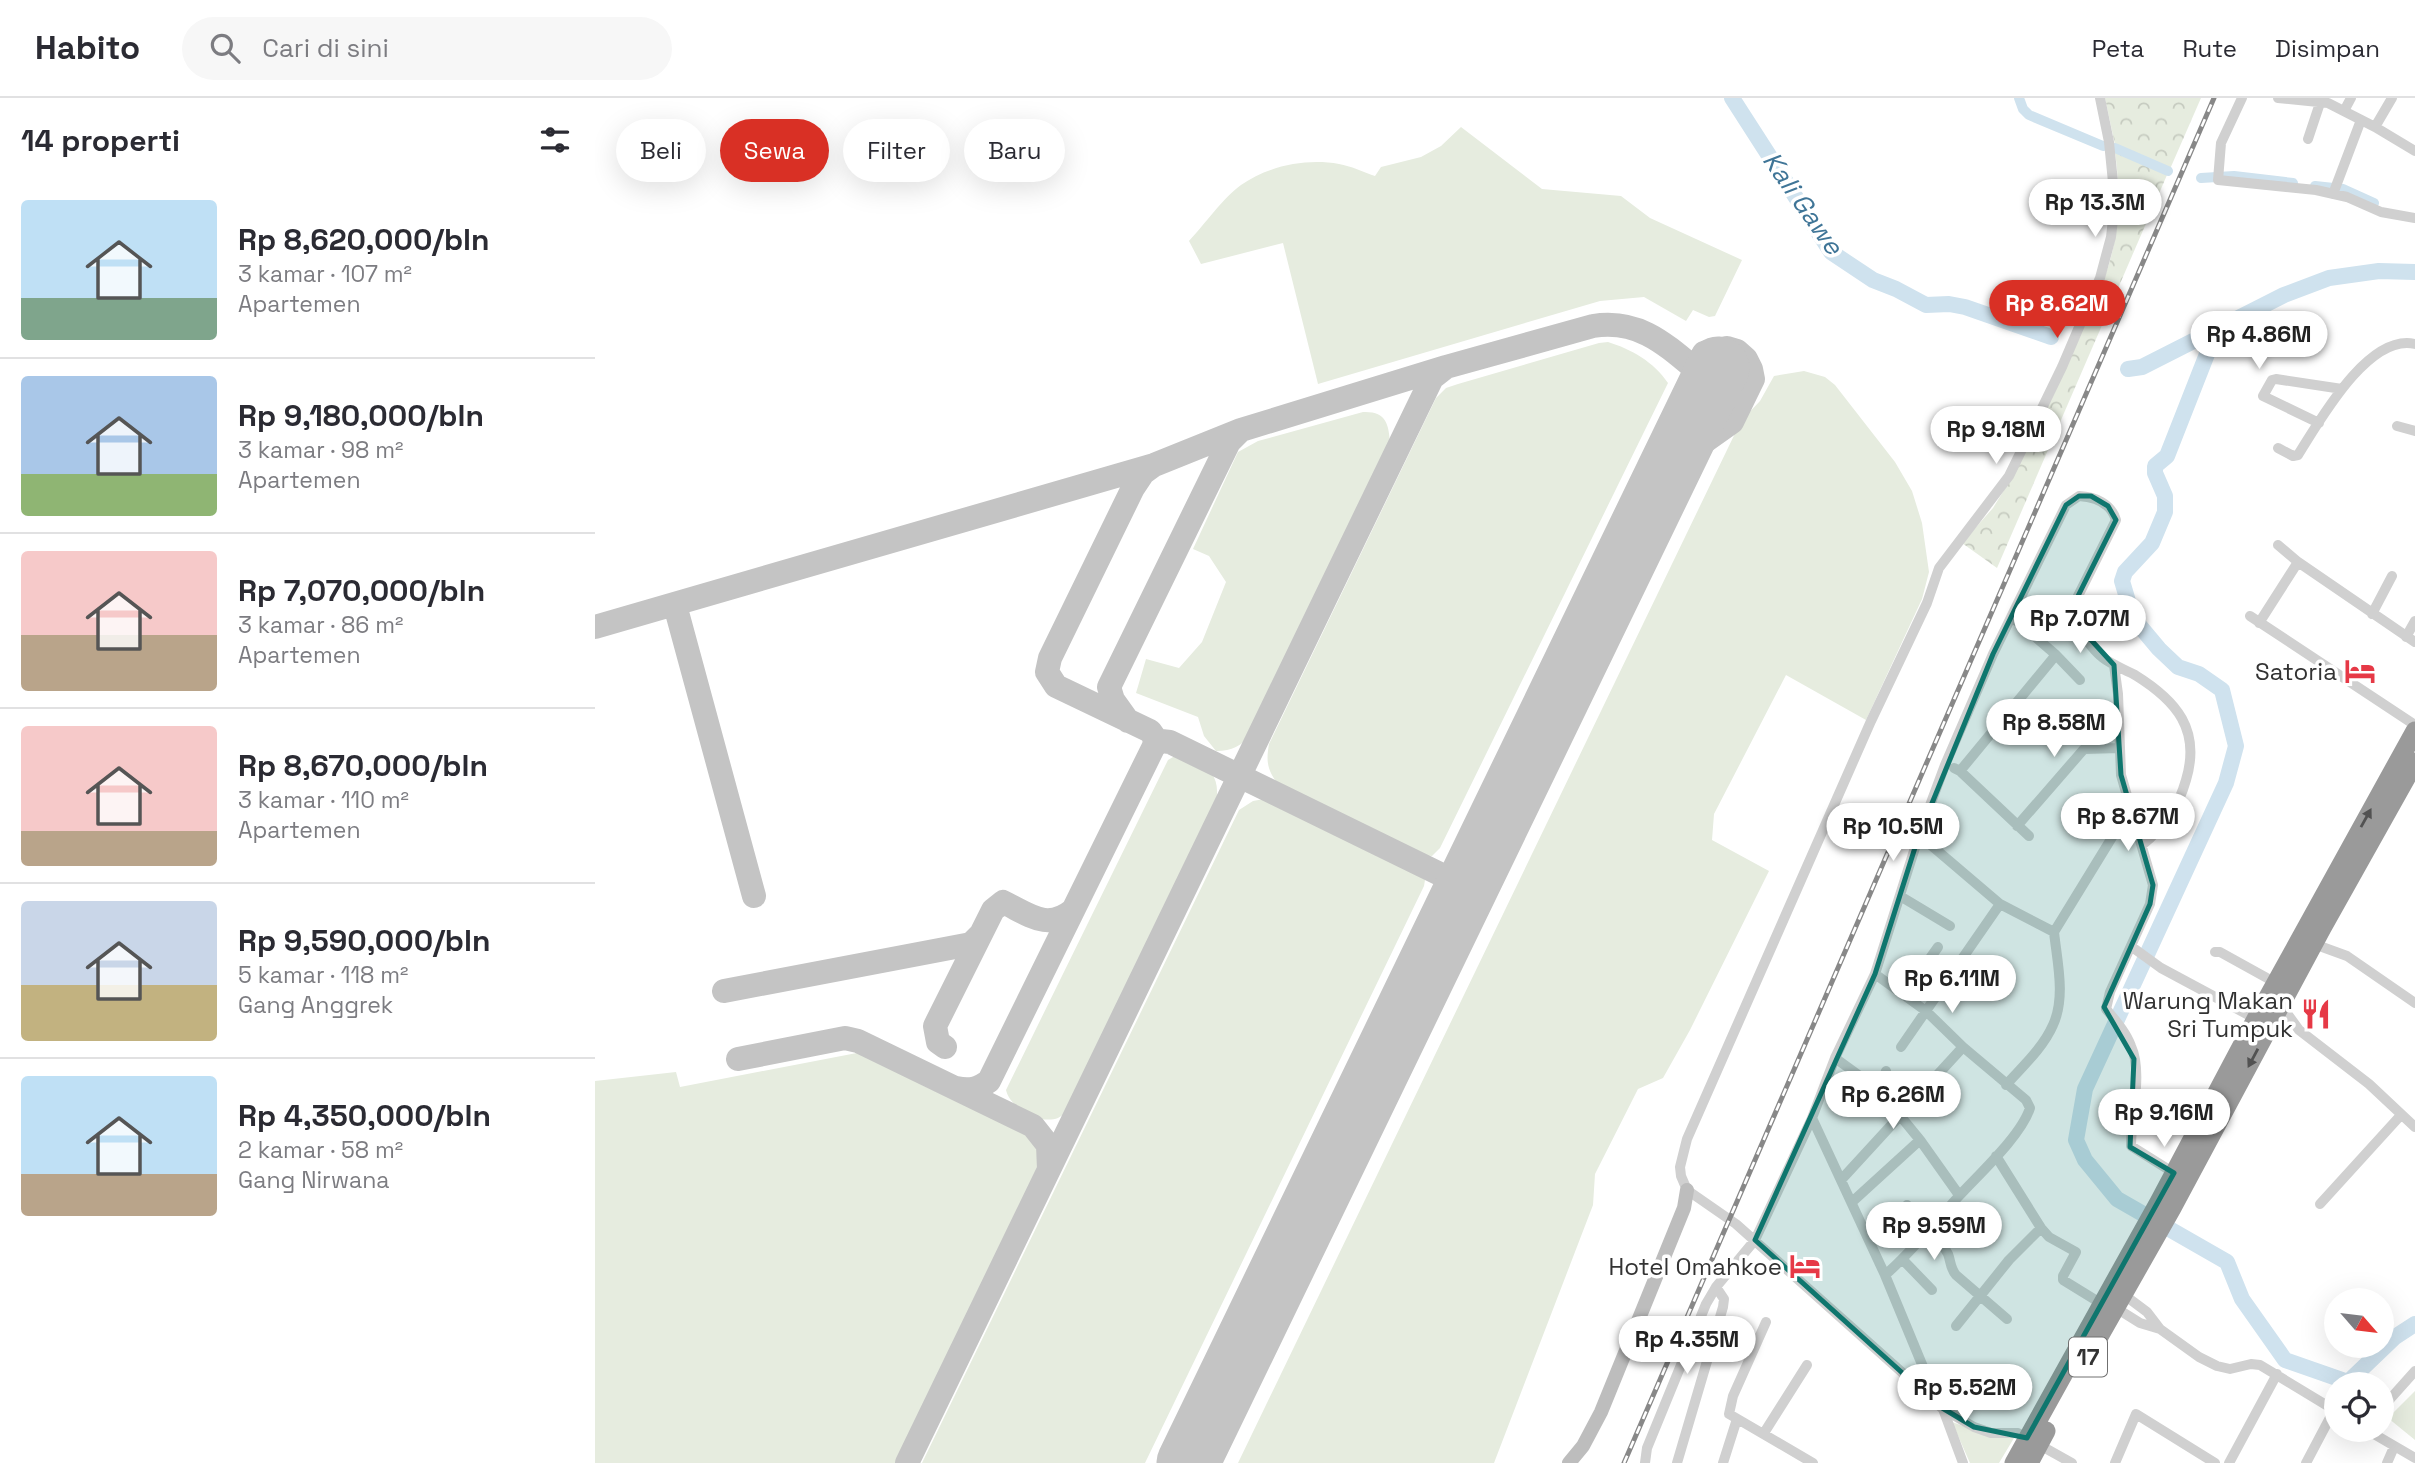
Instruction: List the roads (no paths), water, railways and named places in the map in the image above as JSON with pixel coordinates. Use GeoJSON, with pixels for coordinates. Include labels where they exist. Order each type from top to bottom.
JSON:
{"type":"FeatureCollection","features":[{"type":"Feature","properties":{"kind":"highway","name":"17"},"geometry":{"type":"LineString","coordinates":[[2014,1463],[2033,1441],[2114,1302],[2263,1022],[2276,983],[2415,731]]}},
{"type":"Feature","properties":{"kind":"highway","name":"17"},"geometry":{"type":"LineString","coordinates":[[2166,1205],[2174,1173],[2263,1022],[2281,1005],[2412,773]]}},
{"type":"Feature","properties":{"kind":"highway","name":"17"},"geometry":{"type":"LineString","coordinates":[[2029,1463],[2033,1441]]}},
{"type":"Feature","properties":{"kind":"street"},"geometry":{"type":"LineString","coordinates":[[1569,1463],[1583,1446],[1601,1412],[1683,1208],[1687,1191],[1680,1167],[1688,1139],[1871,721],[1927,603],[1939,568],[2009,476],[2062,367],[2100,278],[2111,237],[2115,202],[2110,148],[2100,98]]}},
{"type":"Feature","properties":{"kind":"street"},"geometry":{"type":"LineString","coordinates":[[2242,98],[2221,143],[2217,176],[2335,189],[2381,212],[2415,218]]}},
{"type":"Feature","properties":{"kind":"street"},"geometry":{"type":"LineString","coordinates":[[2278,98],[2326,102],[2415,151]]}},
{"type":"Feature","properties":{"kind":"street"},"geometry":{"type":"LineString","coordinates":[[2344,111],[2351,98]]}},
{"type":"Feature","properties":{"kind":"street"},"geometry":{"type":"LineString","coordinates":[[2375,127],[2392,98]]}},
{"type":"Feature","properties":{"kind":"street"},"geometry":{"type":"LineString","coordinates":[[2308,139],[2326,102]]}},
{"type":"Feature","properties":{"kind":"street"},"geometry":{"type":"LineString","coordinates":[[2335,189],[2361,120]]}},
{"type":"Feature","properties":{"kind":"street"},"geometry":{"type":"LineString","coordinates":[[2279,448],[2293,456],[2298,455],[2342,388],[2373,356],[2401,344],[2415,344]]}},
{"type":"Feature","properties":{"kind":"street"},"geometry":{"type":"LineString","coordinates":[[2319,423],[2263,397],[2272,380],[2342,388]]}},
{"type":"Feature","properties":{"kind":"street"},"geometry":{"type":"LineString","coordinates":[[2397,426],[2415,431]]}},
{"type":"Feature","properties":{"kind":"street"},"geometry":{"type":"LineString","coordinates":[[1644,1463],[1647,1448],[1685,1351],[1716,1287],[1755,1240],[1875,974],[1919,835],[1945,765],[1993,654],[2066,505],[2079,496],[2091,496],[2108,506],[2116,520],[2073,606],[2072,619],[2101,657],[2148,684],[2169,702],[2187,725],[2190,737],[2190,765],[2182,796],[2169,819],[2142,845]]}},
{"type":"Feature","properties":{"kind":"street"},"geometry":{"type":"LineString","coordinates":[[2278,545],[2298,562],[2411,640],[2415,621]]}},
{"type":"Feature","properties":{"kind":"street"},"geometry":{"type":"LineString","coordinates":[[2298,562],[2254,620],[2415,725]]}},
{"type":"Feature","properties":{"kind":"street"},"geometry":{"type":"LineString","coordinates":[[2372,614],[2392,576]]}},
{"type":"Feature","properties":{"kind":"street"},"geometry":{"type":"LineString","coordinates":[[2012,617],[2080,680]]}},
{"type":"Feature","properties":{"kind":"street"},"geometry":{"type":"LineString","coordinates":[[1960,771],[2055,656]]}},
{"type":"Feature","properties":{"kind":"street"},"geometry":{"type":"LineString","coordinates":[[2114,665],[2118,694],[2121,775],[2153,885],[2150,904],[2105,1003],[2106,1009],[2132,1046],[2135,1077],[2131,1146],[2174,1173]]}},
{"type":"Feature","properties":{"kind":"street"},"geometry":{"type":"LineString","coordinates":[[2017,826],[2084,749],[2120,748]]}},
{"type":"Feature","properties":{"kind":"street"},"geometry":{"type":"LineString","coordinates":[[1945,765],[1960,771],[2029,836]]}},
{"type":"Feature","properties":{"kind":"street"},"geometry":{"type":"LineString","coordinates":[[2006,1085],[2047,1038],[2055,1022],[2059,982],[2054,932],[2130,807]]}},
{"type":"Feature","properties":{"kind":"street"},"geometry":{"type":"LineString","coordinates":[[1919,835],[2000,904],[2054,932]]}},
{"type":"Feature","properties":{"kind":"street"},"geometry":{"type":"LineString","coordinates":[[1900,896],[1950,926]]}},
{"type":"Feature","properties":{"kind":"street"},"geometry":{"type":"LineString","coordinates":[[1901,1047],[2000,904]]}},
{"type":"Feature","properties":{"kind":"street"},"geometry":{"type":"LineString","coordinates":[[2314,944],[2347,956],[2415,1003]]}},
{"type":"Feature","properties":{"kind":"street"},"geometry":{"type":"LineString","coordinates":[[1904,995],[1938,947]]}},
{"type":"Feature","properties":{"kind":"street"},"geometry":{"type":"LineString","coordinates":[[2132,947],[2161,968],[2263,1022],[2299,1030]]}},
{"type":"Feature","properties":{"kind":"street"},"geometry":{"type":"LineString","coordinates":[[2215,952],[2220,952],[2276,983]]}},
{"type":"Feature","properties":{"kind":"street"},"geometry":{"type":"LineString","coordinates":[[1875,974],[1926,1011],[1963,1047],[2026,1100],[2030,1108],[2027,1116],[1996,1156],[1903,1260],[1885,1275]]}},
{"type":"Feature","properties":{"kind":"street"},"geometry":{"type":"LineString","coordinates":[[2281,1005],[2299,1030],[2369,1084],[2415,1127]]}},
{"type":"Feature","properties":{"kind":"street"},"geometry":{"type":"LineString","coordinates":[[1841,1180],[1963,1047]]}},
{"type":"Feature","properties":{"kind":"street"},"geometry":{"type":"LineString","coordinates":[[1835,1058],[1879,1090],[1920,1140],[1959,1195]]}},
{"type":"Feature","properties":{"kind":"street"},"geometry":{"type":"LineString","coordinates":[[1879,1090],[1886,1071]]}},
{"type":"Feature","properties":{"kind":"street"},"geometry":{"type":"LineString","coordinates":[[2320,1204],[2401,1115]]}},
{"type":"Feature","properties":{"kind":"street"},"geometry":{"type":"LineString","coordinates":[[1812,1118],[1885,1275],[1963,1463]]}},
{"type":"Feature","properties":{"kind":"street"},"geometry":{"type":"LineString","coordinates":[[1851,1202],[1920,1140]]}},
{"type":"Feature","properties":{"kind":"street"},"geometry":{"type":"LineString","coordinates":[[1996,1156],[2041,1228],[2049,1237],[2076,1252],[2063,1280],[2114,1302],[2147,1312],[2160,1329],[2199,1357],[2217,1366],[2230,1369],[2251,1364],[2260,1366],[2324,1404]]}},
{"type":"Feature","properties":{"kind":"street"},"geometry":{"type":"LineString","coordinates":[[1687,1191],[1724,1214],[1755,1240],[1941,1407],[1974,1427],[1991,1433],[2013,1432],[2072,1463]]}},
{"type":"Feature","properties":{"kind":"street"},"geometry":{"type":"LineString","coordinates":[[1907,1205],[1930,1228],[1947,1253],[1952,1271],[2007,1319]]}},
{"type":"Feature","properties":{"kind":"street"},"geometry":{"type":"LineString","coordinates":[[1956,1326],[2009,1260],[2041,1228]]}},
{"type":"Feature","properties":{"kind":"street"},"geometry":{"type":"LineString","coordinates":[[1903,1260],[1932,1290]]}},
{"type":"Feature","properties":{"kind":"street"},"geometry":{"type":"LineString","coordinates":[[1677,1463],[1723,1307],[1724,1299],[1716,1287]]}},
{"type":"Feature","properties":{"kind":"street"},"geometry":{"type":"LineString","coordinates":[[1766,1322],[1728,1407],[1729,1414],[1813,1463]]}},
{"type":"Feature","properties":{"kind":"street"},"geometry":{"type":"LineString","coordinates":[[1764,1433],[1807,1364]]}},
{"type":"Feature","properties":{"kind":"street"},"geometry":{"type":"LineString","coordinates":[[2394,1395],[2415,1371]]}},
{"type":"Feature","properties":{"kind":"street"},"geometry":{"type":"LineString","coordinates":[[2229,1463],[2277,1374]]}},
{"type":"Feature","properties":{"kind":"street"},"geometry":{"type":"LineString","coordinates":[[2115,1463],[2136,1414],[2198,1459],[2215,1463]]}},
{"type":"Feature","properties":{"kind":"street"},"geometry":{"type":"LineString","coordinates":[[1723,1463],[1737,1419]]}},
{"type":"Feature","properties":{"kind":"street"},"geometry":{"type":"LineString","coordinates":[[2306,1463],[2324,1431]]}},
{"type":"Feature","properties":{"kind":"street"},"geometry":{"type":"LineString","coordinates":[[2386,1442],[2415,1458]]}},
{"type":"Feature","properties":{"kind":"street"},"geometry":{"type":"LineString","coordinates":[[2388,1463],[2394,1447]]}},
{"type":"Feature","properties":{"kind":"waterway","name":"Kali Gawe"},"geometry":{"type":"LineString","coordinates":[[1732,98],[1831,252],[1873,280],[1926,305],[1949,304],[1965,307],[2051,337]]}},
{"type":"Feature","properties":{"kind":"waterway"},"geometry":{"type":"LineString","coordinates":[[2019,98],[2023,109],[2029,115],[2103,146]]}},
{"type":"Feature","properties":{"kind":"waterway"},"geometry":{"type":"LineString","coordinates":[[2115,148],[2168,171]]}},
{"type":"Feature","properties":{"kind":"waterway"},"geometry":{"type":"LineString","coordinates":[[2201,178],[2234,176],[2293,183]]}},
{"type":"Feature","properties":{"kind":"waterway"},"geometry":{"type":"LineString","coordinates":[[2315,186],[2343,189],[2374,203]]}},
{"type":"Feature","properties":{"kind":"waterway"},"geometry":{"type":"LineString","coordinates":[[2128,369],[2142,367],[2284,295],[2329,278],[2379,271],[2415,272]]}},
{"type":"Feature","properties":{"kind":"waterway"},"geometry":{"type":"LineString","coordinates":[[2208,335],[2211,344],[2167,456],[2155,466],[2155,473],[2165,496],[2165,512],[2152,543],[2125,572],[2122,581],[2133,618],[2159,649],[2178,667],[2199,674],[2222,690],[2236,746],[2226,783],[2085,1089],[2076,1140],[2085,1160],[2117,1199],[2227,1262],[2242,1299],[2285,1360],[2348,1382],[2395,1337],[2415,1324]]}},
{"type":"Feature","properties":{"kind":"railway"},"geometry":{"type":"LineString","coordinates":[[1624,1463],[2214,98]]}},
{"type":"Feature","properties":{"kind":"place","name":"Satoria"},"geometry":{"type":"Point","coordinates":[2360,671]}},
{"type":"Feature","properties":{"kind":"place","name":"Warung Makan Sri Tumpuk"},"geometry":{"type":"Point","coordinates":[2316,1014]}},
{"type":"Feature","properties":{"kind":"place","name":"Hotel Omahkoe"},"geometry":{"type":"Point","coordinates":[1805,1266]}}]}
